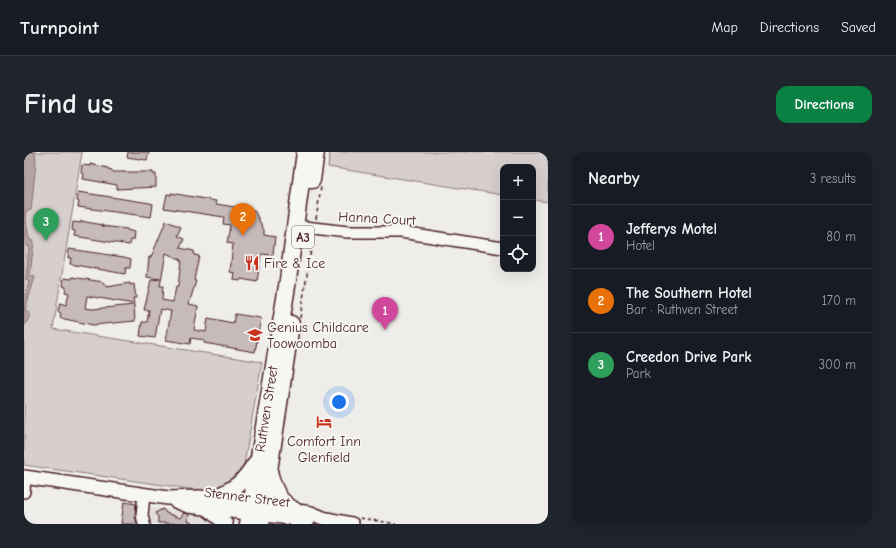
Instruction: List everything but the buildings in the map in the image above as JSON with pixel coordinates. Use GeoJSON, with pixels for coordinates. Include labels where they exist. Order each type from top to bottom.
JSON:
{"type":"FeatureCollection","features":[{"type":"Feature","properties":{"kind":"highway","name":"Ruthven Street"},"geometry":{"type":"LineString","coordinates":[[256,514],[258,459],[305,228],[305,152]]}},
{"type":"Feature","properties":{"kind":"highway","name":"Ruthven Street"},"geometry":{"type":"LineString","coordinates":[[256,514],[270,470],[316,152]]}},
{"type":"Feature","properties":{"kind":"highway"},"geometry":{"type":"LineString","coordinates":[[210,503],[235,488],[246,479],[258,459]]}},
{"type":"Feature","properties":{"kind":"main road"},"geometry":{"type":"LineString","coordinates":[[270,470],[277,493],[301,518]]}},
{"type":"Feature","properties":{"kind":"main road","name":"Stenner Street"},"geometry":{"type":"LineString","coordinates":[[24,477],[168,498],[200,497],[210,503],[256,514],[301,518],[323,518],[352,524]]}},
{"type":"Feature","properties":{"kind":"main road"},"geometry":{"type":"LineString","coordinates":[[210,503],[226,524]]}},
{"type":"Feature","properties":{"kind":"street","name":"Hanna Court"},"geometry":{"type":"LineString","coordinates":[[305,228],[348,232],[401,232],[500,248]]}},
{"type":"Feature","properties":{"kind":"street"},"geometry":{"type":"LineString","coordinates":[[24,477],[24,492]]}},
{"type":"Feature","properties":{"kind":"street"},"geometry":{"type":"LineString","coordinates":[[144,495],[142,514],[144,524]]}},
{"type":"Feature","properties":{"kind":"path"},"geometry":{"type":"LineString","coordinates":[[305,228],[322,184]]}},
{"type":"Feature","properties":{"kind":"shaded area"},"geometry":{"type":"Polygon","coordinates":[[[24,152],[82,152],[53,329],[262,362],[244,464],[233,479],[222,485],[204,491],[24,465],[24,152]]]}},
{"type":"Feature","properties":{"kind":"shaded area"},"geometry":{"type":"Polygon","coordinates":[[[24,152],[35,152],[36,163],[31,210],[25,212],[29,239],[34,241],[30,275],[35,277],[25,310],[31,314],[24,327],[24,301],[29,281],[26,280],[29,246],[26,246],[24,233],[24,152]]]}},
{"type":"Feature","properties":{"kind":"shaded area"},"geometry":{"type":"Polygon","coordinates":[[[330,152],[548,152],[548,202],[536,200],[536,164],[500,164],[500,195],[328,167],[330,152]]]}},
{"type":"Feature","properties":{"kind":"shaded area"},"geometry":{"type":"Polygon","coordinates":[[[124,503],[206,516],[215,524],[121,524],[124,503]]]}},
{"type":"Feature","properties":{"kind":"place","name":"The Southern Hotel"},"geometry":{"type":"Point","coordinates":[243,236]}},
{"type":"Feature","properties":{"kind":"place","name":"Creedon Drive Park"},"geometry":{"type":"Point","coordinates":[46,241]}},
{"type":"Feature","properties":{"kind":"place","name":"Fire & Ice"},"geometry":{"type":"Point","coordinates":[252,263]}},
{"type":"Feature","properties":{"kind":"place","name":"Jefferys Motel"},"geometry":{"type":"Point","coordinates":[385,330]}},
{"type":"Feature","properties":{"kind":"place","name":"Genius Childcare Toowoomba"},"geometry":{"type":"Point","coordinates":[255,335]}},
{"type":"Feature","properties":{"kind":"place","name":"Comfort Inn Glenfield"},"geometry":{"type":"Point","coordinates":[324,422]}}]}
